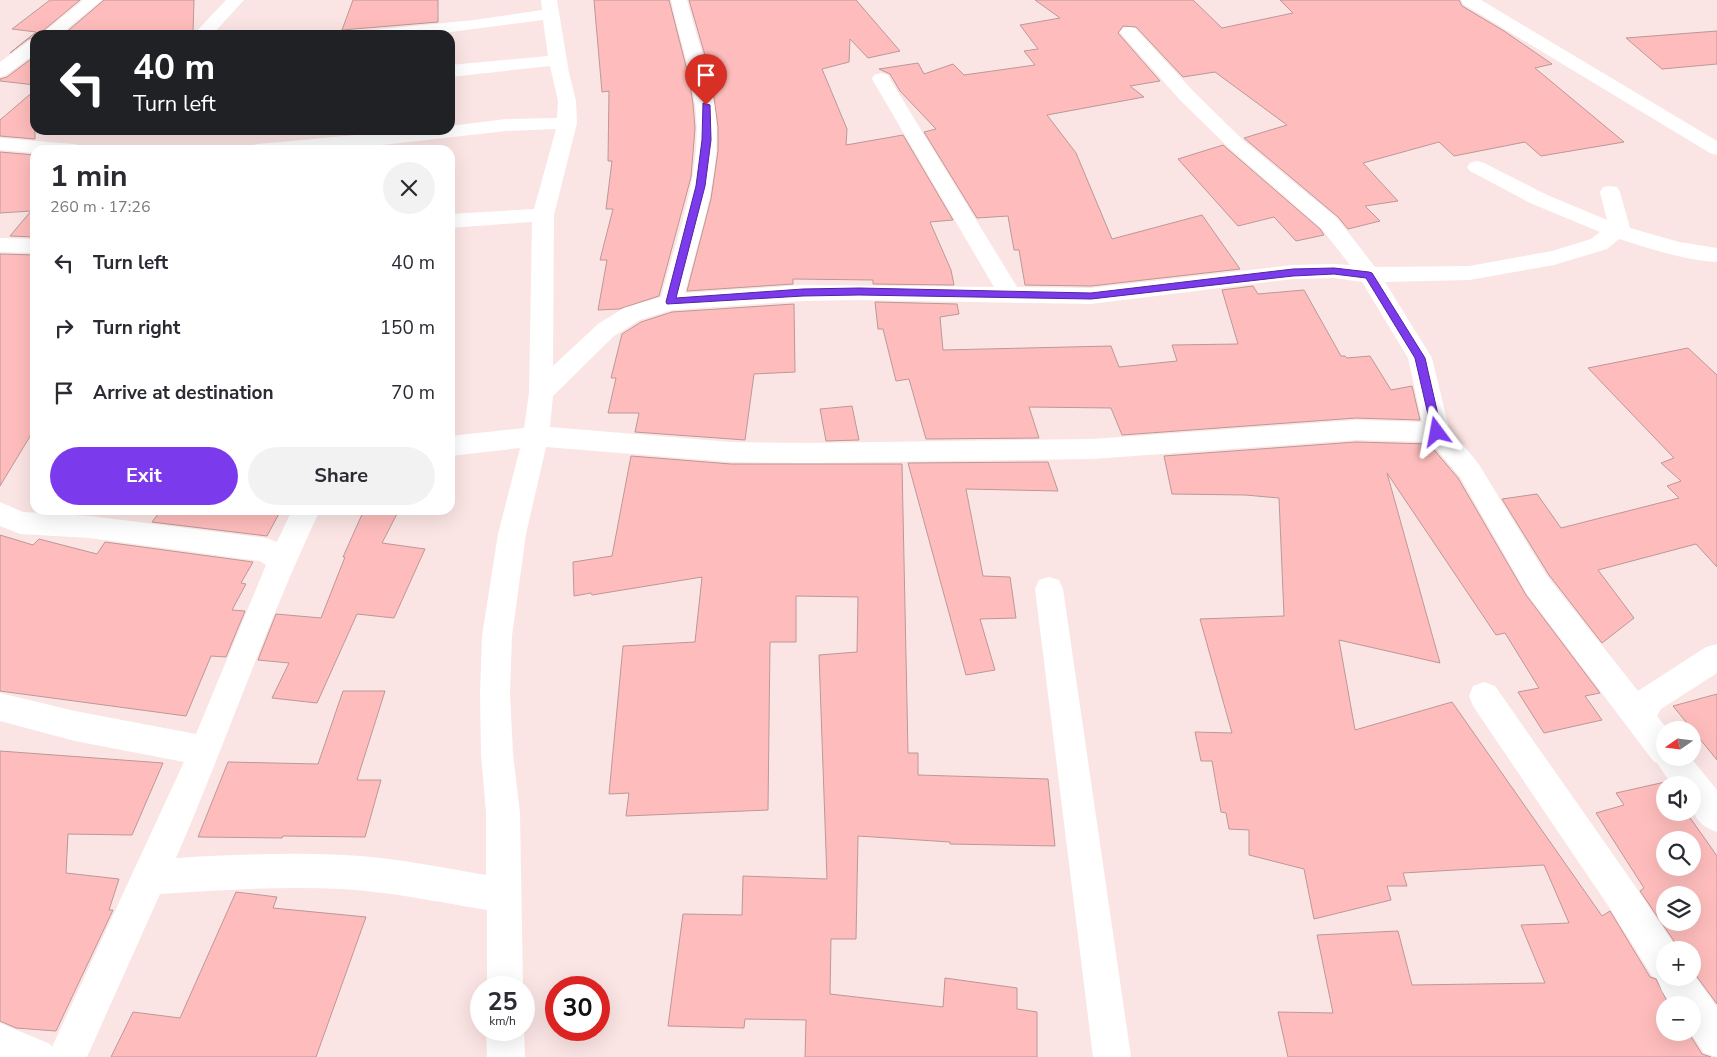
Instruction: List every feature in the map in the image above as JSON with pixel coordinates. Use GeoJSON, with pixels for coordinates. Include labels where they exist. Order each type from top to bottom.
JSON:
{"type":"FeatureCollection","features":[{"type":"Feature","properties":{"kind":"street"},"geometry":{"type":"LineString","coordinates":[[55,30],[94,0]]}},
{"type":"Feature","properties":{"kind":"street"},"geometry":{"type":"LineString","coordinates":[[207,30],[236,0]]}},
{"type":"Feature","properties":{"kind":"street"},"geometry":{"type":"LineString","coordinates":[[671,302],[700,186],[706,140],[706,105],[679,0]]}},
{"type":"Feature","properties":{"kind":"street"},"geometry":{"type":"LineString","coordinates":[[1469,0],[1717,149]]}},
{"type":"Feature","properties":{"kind":"street"},"geometry":{"type":"LineString","coordinates":[[424,30],[474,25],[550,7],[558,60],[567,101],[567,123],[543,215],[541,393],[536,436],[512,534],[497,636],[495,693],[497,754],[503,813],[505,976]]}},
{"type":"Feature","properties":{"kind":"street"},"geometry":{"type":"LineString","coordinates":[[1129,32],[1194,103],[1236,144],[1329,223],[1369,275],[1420,358],[1437,432],[1469,470],[1537,585],[1656,740]]}},
{"type":"Feature","properties":{"kind":"street"},"geometry":{"type":"LineString","coordinates":[[0,72],[30,49]]}},
{"type":"Feature","properties":{"kind":"street"},"geometry":{"type":"LineString","coordinates":[[455,70],[558,60]]}},
{"type":"Feature","properties":{"kind":"street"},"geometry":{"type":"LineString","coordinates":[[881,79],[1009,293]]}},
{"type":"Feature","properties":{"kind":"street"},"geometry":{"type":"LineString","coordinates":[[455,131],[506,125],[567,123]]}},
{"type":"Feature","properties":{"kind":"street"},"geometry":{"type":"LineString","coordinates":[[325,145],[418,135]]}},
{"type":"Feature","properties":{"kind":"street"},"geometry":{"type":"LineString","coordinates":[[0,144],[30,146]]}},
{"type":"Feature","properties":{"kind":"street"},"geometry":{"type":"LineString","coordinates":[[1477,167],[1510,186],[1564,211],[1616,231],[1692,254],[1717,255]]}},
{"type":"Feature","properties":{"kind":"street"},"geometry":{"type":"LineString","coordinates":[[541,393],[606,330],[632,314],[671,302],[803,292],[968,295],[1009,293],[1091,296],[1293,272],[1334,271],[1369,275],[1469,273],[1554,258],[1599,244],[1620,227],[1610,192]]}},
{"type":"Feature","properties":{"kind":"street"},"geometry":{"type":"LineString","coordinates":[[455,221],[543,215]]}},
{"type":"Feature","properties":{"kind":"street"},"geometry":{"type":"LineString","coordinates":[[0,245],[30,246]]}},
{"type":"Feature","properties":{"kind":"street"},"geometry":{"type":"LineString","coordinates":[[455,445],[536,436],[731,452],[810,453],[1092,449],[1356,430],[1437,432]]}},
{"type":"Feature","properties":{"kind":"street"},"geometry":{"type":"LineString","coordinates":[[0,513],[20,523],[90,527],[266,550],[282,561]]}},
{"type":"Feature","properties":{"kind":"street"},"geometry":{"type":"LineString","coordinates":[[67,1057],[150,877],[282,561],[304,515]]}},
{"type":"Feature","properties":{"kind":"street"},"geometry":{"type":"LineString","coordinates":[[1049,589],[1112,1057]]}},
{"type":"Feature","properties":{"kind":"street"},"geometry":{"type":"LineString","coordinates":[[1638,718],[1650,699],[1717,657]]}},
{"type":"Feature","properties":{"kind":"street"},"geometry":{"type":"LineString","coordinates":[[1484,696],[1656,949]]}},
{"type":"Feature","properties":{"kind":"street"},"geometry":{"type":"LineString","coordinates":[[0,707],[75,726],[204,751]]}},
{"type":"Feature","properties":{"kind":"street"},"geometry":{"type":"LineString","coordinates":[[1677,766],[1717,816]]}},
{"type":"Feature","properties":{"kind":"street"},"geometry":{"type":"LineString","coordinates":[[150,877],[262,870],[344,872],[408,879],[503,895]]}},
{"type":"Feature","properties":{"kind":"street"},"geometry":{"type":"LineString","coordinates":[[1680,986],[1717,1040]]}},
{"type":"Feature","properties":{"kind":"street"},"geometry":{"type":"LineString","coordinates":[[506,1041],[506,1057]]}},
{"type":"Feature","properties":{"kind":"street"},"geometry":{"type":"LineString","coordinates":[[0,1042],[37,1057]]}},
{"type":"Feature","properties":{"kind":"building"},"geometry":{"type":"Polygon","coordinates":[[[50,0],[80,0],[44,30],[30,31],[12,29],[50,0]]]}},
{"type":"Feature","properties":{"kind":"building"},"geometry":{"type":"Polygon","coordinates":[[[104,0],[194,0],[193,30],[69,30],[104,0]]]}},
{"type":"Feature","properties":{"kind":"building"},"geometry":{"type":"Polygon","coordinates":[[[353,0],[438,0],[438,22],[342,30],[353,0]]]}},
{"type":"Feature","properties":{"kind":"building"},"geometry":{"type":"Polygon","coordinates":[[[594,0],[669,0],[689,78],[695,128],[691,177],[659,296],[619,309],[598,310],[607,260],[600,260],[613,209],[606,209],[612,161],[608,161],[609,91],[602,92],[594,0]]]}},
{"type":"Feature","properties":{"kind":"building"},"geometry":{"type":"Polygon","coordinates":[[[689,0],[856,0],[900,51],[868,58],[850,39],[849,62],[822,69],[847,129],[846,145],[903,135],[953,220],[930,222],[951,270],[954,285],[873,284],[873,280],[793,279],[793,284],[687,291],[711,199],[718,151],[718,127],[711,76],[689,0]]]}},
{"type":"Feature","properties":{"kind":"building"},"geometry":{"type":"Polygon","coordinates":[[[1035,0],[1193,0],[1222,28],[1293,13],[1280,0],[1459,0],[1462,6],[1504,31],[1552,64],[1535,68],[1624,142],[1541,156],[1525,142],[1454,156],[1439,142],[1363,163],[1398,201],[1365,206],[1380,221],[1348,229],[1338,217],[1244,138],[1287,125],[1215,72],[1183,77],[1136,27],[1123,26],[1118,33],[1160,81],[1130,86],[1144,97],[1047,115],[1076,153],[1112,239],[1202,215],[1240,269],[1091,286],[1025,285],[1019,250],[1014,250],[1008,216],[977,218],[924,132],[936,129],[900,91],[890,74],[879,69],[918,63],[924,74],[953,64],[964,75],[1035,65],[1024,51],[1038,49],[1020,25],[1060,18],[1035,0]]]}},
{"type":"Feature","properties":{"kind":"building"},"geometry":{"type":"Polygon","coordinates":[[[1717,31],[1717,64],[1662,69],[1626,38],[1717,31]]]}},
{"type":"Feature","properties":{"kind":"building"},"geometry":{"type":"Polygon","coordinates":[[[30,60],[30,84],[0,81],[0,79],[7,77],[30,60]]]}},
{"type":"Feature","properties":{"kind":"building"},"geometry":{"type":"Polygon","coordinates":[[[30,94],[30,135],[35,135],[35,139],[0,136],[0,120],[30,94]]]}},
{"type":"Feature","properties":{"kind":"building"},"geometry":{"type":"Polygon","coordinates":[[[1223,145],[1320,229],[1324,235],[1296,241],[1274,217],[1238,226],[1178,159],[1223,145]]]}},
{"type":"Feature","properties":{"kind":"building"},"geometry":{"type":"Polygon","coordinates":[[[0,152],[30,155],[30,211],[0,213],[0,152]]]}},
{"type":"Feature","properties":{"kind":"building"},"geometry":{"type":"Polygon","coordinates":[[[30,212],[30,237],[10,236],[30,212]]]}},
{"type":"Feature","properties":{"kind":"building"},"geometry":{"type":"Polygon","coordinates":[[[0,254],[30,255],[30,436],[0,486],[0,254]]]}},
{"type":"Feature","properties":{"kind":"building"},"geometry":{"type":"Polygon","coordinates":[[[1253,286],[1258,294],[1304,290],[1341,356],[1347,358],[1370,356],[1391,390],[1412,386],[1420,420],[1356,418],[1122,435],[1111,408],[1029,407],[1039,438],[926,439],[909,379],[896,381],[883,329],[878,329],[875,302],[957,304],[959,314],[940,317],[943,350],[1111,346],[1119,367],[1177,361],[1172,345],[1238,344],[1222,290],[1253,286]]]}},
{"type":"Feature","properties":{"kind":"building"},"geometry":{"type":"Polygon","coordinates":[[[794,304],[795,372],[754,374],[745,440],[635,432],[639,413],[608,413],[616,378],[611,378],[622,334],[641,322],[672,312],[794,304]]]}},
{"type":"Feature","properties":{"kind":"building"},"geometry":{"type":"Polygon","coordinates":[[[1688,348],[1717,375],[1717,567],[1696,544],[1598,570],[1634,618],[1602,643],[1549,575],[1502,499],[1537,494],[1561,528],[1679,498],[1667,486],[1681,481],[1661,463],[1674,458],[1588,368],[1688,348]]]}},
{"type":"Feature","properties":{"kind":"building"},"geometry":{"type":"Polygon","coordinates":[[[852,406],[859,440],[826,441],[820,409],[852,406]]]}},
{"type":"Feature","properties":{"kind":"building"},"geometry":{"type":"Polygon","coordinates":[[[1356,442],[1429,444],[1458,478],[1526,595],[1600,693],[1585,696],[1602,720],[1544,733],[1518,692],[1539,688],[1505,633],[1496,635],[1387,473],[1440,663],[1339,640],[1355,730],[1452,702],[1602,916],[1610,911],[1650,977],[1656,979],[1656,986],[1660,986],[1664,996],[1656,996],[1656,1041],[1694,1041],[1702,1054],[1711,1057],[1288,1057],[1278,1012],[1333,1013],[1317,935],[1398,931],[1412,985],[1545,983],[1521,925],[1569,923],[1544,865],[1403,873],[1407,886],[1387,886],[1391,900],[1314,919],[1304,869],[1249,855],[1249,830],[1229,829],[1226,813],[1221,812],[1212,761],[1201,761],[1195,732],[1232,733],[1200,619],[1284,616],[1279,498],[1245,495],[1172,494],[1164,456],[1356,442]]]}},
{"type":"Feature","properties":{"kind":"building"},"geometry":{"type":"Polygon","coordinates":[[[631,456],[731,464],[902,464],[908,753],[918,753],[918,775],[1048,779],[1055,846],[950,844],[950,842],[858,836],[856,939],[831,939],[830,994],[943,1007],[945,978],[1017,988],[1017,1009],[1037,1012],[1037,1057],[805,1057],[806,1020],[745,1019],[744,1028],[668,1026],[683,914],[742,915],[743,876],[827,879],[819,655],[857,652],[858,597],[796,596],[796,642],[770,642],[768,810],[626,816],[629,793],[609,794],[623,646],[695,642],[702,577],[592,595],[591,593],[574,596],[573,562],[612,556],[631,456]]]}},
{"type":"Feature","properties":{"kind":"building"},"geometry":{"type":"Polygon","coordinates":[[[1048,462],[1058,491],[966,489],[983,576],[1010,577],[1016,618],[980,619],[995,670],[966,675],[908,463],[1048,462]]]}},
{"type":"Feature","properties":{"kind":"building"},"geometry":{"type":"Polygon","coordinates":[[[157,515],[278,515],[267,536],[152,522],[157,515]]]}},
{"type":"Feature","properties":{"kind":"building"},"geometry":{"type":"Polygon","coordinates":[[[362,515],[396,515],[382,543],[425,549],[394,618],[357,614],[317,703],[272,698],[289,663],[258,660],[276,614],[321,618],[345,557],[343,557],[362,515]]]}},
{"type":"Feature","properties":{"kind":"building"},"geometry":{"type":"Polygon","coordinates":[[[0,535],[33,545],[39,539],[97,554],[105,542],[253,562],[241,583],[246,584],[232,610],[245,611],[226,657],[211,656],[186,716],[0,691],[0,535]]]}},
{"type":"Feature","properties":{"kind":"building"},"geometry":{"type":"Polygon","coordinates":[[[343,691],[385,691],[357,780],[381,780],[365,837],[198,837],[228,762],[318,764],[343,691]]]}},
{"type":"Feature","properties":{"kind":"building"},"geometry":{"type":"Polygon","coordinates":[[[1717,694],[1717,760],[1701,740],[1701,721],[1685,721],[1673,706],[1717,694]]]}},
{"type":"Feature","properties":{"kind":"building"},"geometry":{"type":"Polygon","coordinates":[[[0,751],[163,763],[132,835],[68,834],[66,873],[119,879],[109,910],[113,910],[56,1031],[16,1028],[0,1021],[0,751]]]}},
{"type":"Feature","properties":{"kind":"building"},"geometry":{"type":"Polygon","coordinates":[[[1656,784],[1656,821],[1692,821],[1699,831],[1656,831],[1656,876],[1701,876],[1701,833],[1717,856],[1717,1004],[1701,982],[1701,941],[1674,941],[1667,931],[1701,931],[1701,886],[1656,886],[1656,915],[1640,891],[1644,888],[1596,813],[1624,805],[1616,793],[1656,784]]]}},
{"type":"Feature","properties":{"kind":"building"},"geometry":{"type":"Polygon","coordinates":[[[236,892],[277,897],[273,908],[366,917],[316,1057],[111,1057],[133,1012],[180,1018],[236,892]]]}},
{"type":"Feature","properties":{"kind":"route"},"geometry":{"type":"LineString","coordinates":[[706,105],[706,140],[700,186],[671,302],[803,292],[968,295],[1009,293],[1091,296],[1293,272],[1334,271],[1369,275],[1420,358],[1437,432]]}}]}
